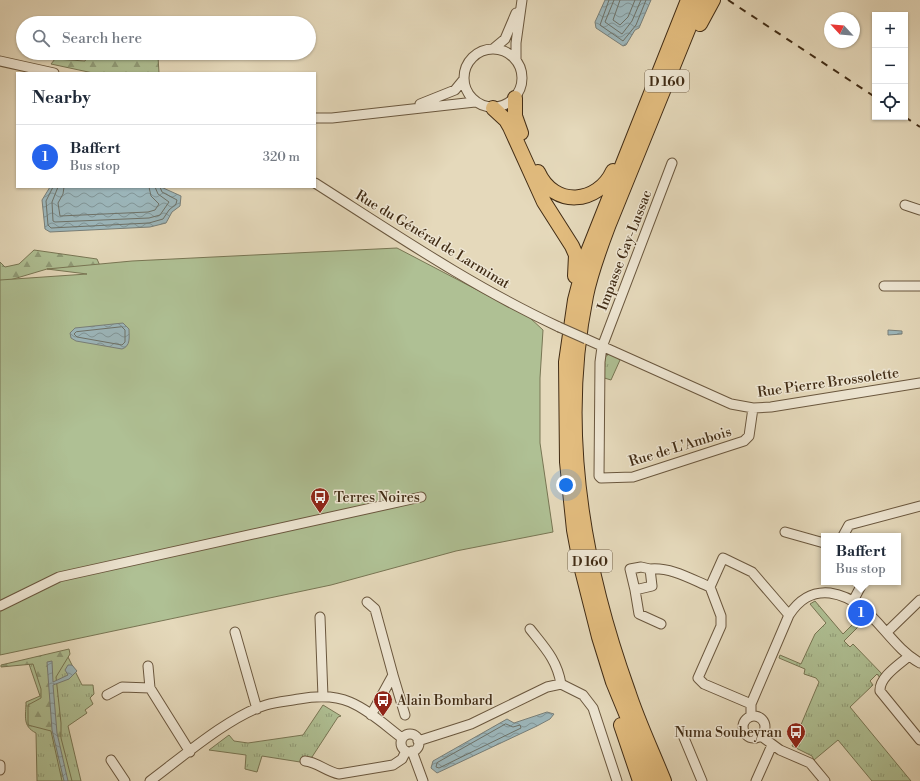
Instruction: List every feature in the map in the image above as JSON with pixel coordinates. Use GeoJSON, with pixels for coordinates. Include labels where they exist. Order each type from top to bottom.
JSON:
{"type":"FeatureCollection","features":[{"type":"Feature","properties":{"kind":"highway","name":"D 160"},"geometry":{"type":"LineString","coordinates":[[664,781],[628,693],[592,594],[578,478],[576,433],[577,362],[580,329],[592,273],[630,157],[688,0]]}},
{"type":"Feature","properties":{"kind":"highway","name":"D 160"},"geometry":{"type":"LineString","coordinates":[[654,781],[613,682],[592,594],[574,530],[567,462],[566,362],[575,300],[587,254],[700,0]]}},
{"type":"Feature","properties":{"kind":"highway"},"geometry":{"type":"LineString","coordinates":[[515,98],[514,108],[517,123],[540,178],[552,191],[570,198],[581,197],[592,193],[608,180],[617,162],[645,150],[709,0]]}},
{"type":"Feature","properties":{"kind":"highway"},"geometry":{"type":"LineString","coordinates":[[700,24],[713,0]]}},
{"type":"Feature","properties":{"kind":"highway"},"geometry":{"type":"LineString","coordinates":[[493,108],[506,120],[510,127],[544,202],[572,246],[576,255],[576,268],[572,287],[575,300]]}},
{"type":"Feature","properties":{"kind":"highway","name":"D 160"},"geometry":{"type":"LineString","coordinates":[[592,594],[589,621],[640,781]]}},
{"type":"Feature","properties":{"kind":"highway","name":"D 160"},"geometry":{"type":"LineString","coordinates":[[592,594],[608,614],[624,669],[671,781]]}},
{"type":"Feature","properties":{"kind":"street"},"geometry":{"type":"LineString","coordinates":[[493,49],[505,39],[521,0]]}},
{"type":"Feature","properties":{"kind":"street"},"geometry":{"type":"LineString","coordinates":[[516,60],[506,52],[493,49],[482,51],[471,59],[467,65],[464,80],[469,96],[475,102],[493,108],[509,104],[515,98],[522,82],[522,73],[516,60],[516,43],[521,0]]}},
{"type":"Feature","properties":{"kind":"street"},"geometry":{"type":"LineString","coordinates":[[0,61],[50,72]]}},
{"type":"Feature","properties":{"kind":"street"},"geometry":{"type":"LineString","coordinates":[[391,110],[439,97],[455,90],[464,80]]}},
{"type":"Feature","properties":{"kind":"street"},"geometry":{"type":"LineString","coordinates":[[316,118],[332,118],[391,110],[475,102]]}},
{"type":"Feature","properties":{"kind":"street","name":"Impasse Gay-Lussac"},"geometry":{"type":"LineString","coordinates":[[602,347],[672,163]]}},
{"type":"Feature","properties":{"kind":"street","name":"Rue du Général de Larminat"},"geometry":{"type":"LineString","coordinates":[[316,184],[442,264],[498,296],[586,339]]}},
{"type":"Feature","properties":{"kind":"street"},"geometry":{"type":"LineString","coordinates":[[905,206],[920,210]]}},
{"type":"Feature","properties":{"kind":"street"},"geometry":{"type":"LineString","coordinates":[[884,286],[920,286]]}},
{"type":"Feature","properties":{"kind":"street","name":"Rue Pierre Brossolette"},"geometry":{"type":"LineString","coordinates":[[586,339],[731,404],[753,408],[772,407],[920,382]]}},
{"type":"Feature","properties":{"kind":"street","name":"Rue de L'Ambois"},"geometry":{"type":"LineString","coordinates":[[602,347],[600,362],[599,476],[601,478],[633,477],[744,441],[749,436],[753,408]]}},
{"type":"Feature","properties":{"kind":"street"},"geometry":{"type":"LineString","coordinates":[[0,606],[59,577],[421,496]]}},
{"type":"Feature","properties":{"kind":"street"},"geometry":{"type":"LineString","coordinates":[[845,533],[849,525],[920,506]]}},
{"type":"Feature","properties":{"kind":"street"},"geometry":{"type":"LineString","coordinates":[[785,532],[821,542]]}},
{"type":"Feature","properties":{"kind":"street"},"geometry":{"type":"LineString","coordinates":[[751,704],[704,684],[698,678],[720,626],[721,616],[710,587],[723,558],[752,572],[789,614]]}},
{"type":"Feature","properties":{"kind":"street"},"geometry":{"type":"LineString","coordinates":[[661,624],[639,614],[630,569],[641,567],[650,569],[662,568],[710,587]]}},
{"type":"Feature","properties":{"kind":"street"},"geometry":{"type":"LineString","coordinates":[[635,590],[652,586],[650,569]]}},
{"type":"Feature","properties":{"kind":"street"},"geometry":{"type":"LineString","coordinates":[[853,601],[861,585]]}},
{"type":"Feature","properties":{"kind":"street"},"geometry":{"type":"LineString","coordinates":[[751,716],[751,704],[789,614],[796,605],[807,596],[821,592],[838,594],[853,601],[869,613],[909,656],[920,663]]}},
{"type":"Feature","properties":{"kind":"street"},"geometry":{"type":"LineString","coordinates":[[886,632],[920,600]]}},
{"type":"Feature","properties":{"kind":"street"},"geometry":{"type":"LineString","coordinates":[[367,602],[375,610],[405,715]]}},
{"type":"Feature","properties":{"kind":"street"},"geometry":{"type":"LineString","coordinates":[[320,617],[322,697]]}},
{"type":"Feature","properties":{"kind":"street"},"geometry":{"type":"LineString","coordinates":[[530,629],[554,660],[559,670],[561,684]]}},
{"type":"Feature","properties":{"kind":"street"},"geometry":{"type":"LineString","coordinates":[[235,632],[257,709]]}},
{"type":"Feature","properties":{"kind":"street"},"geometry":{"type":"LineString","coordinates":[[909,656],[883,680],[880,686],[880,691],[920,740]]}},
{"type":"Feature","properties":{"kind":"street"},"geometry":{"type":"LineString","coordinates":[[148,666],[150,688],[190,752]]}},
{"type":"Feature","properties":{"kind":"street"},"geometry":{"type":"LineString","coordinates":[[371,715],[393,675]]}},
{"type":"Feature","properties":{"kind":"street"},"geometry":{"type":"LineString","coordinates":[[418,741],[471,724],[547,687],[561,684],[583,695],[593,708],[617,781]]}},
{"type":"Feature","properties":{"kind":"street"},"geometry":{"type":"LineString","coordinates":[[107,695],[122,687],[150,688]]}},
{"type":"Feature","properties":{"kind":"street"},"geometry":{"type":"LineString","coordinates":[[150,781],[218,732],[257,709],[278,703],[332,697],[349,702],[371,715],[402,738]]}},
{"type":"Feature","properties":{"kind":"street"},"geometry":{"type":"LineString","coordinates":[[751,716],[760,717],[765,724],[764,733],[761,736],[753,739],[748,737],[743,730],[744,722],[751,716]]}},
{"type":"Feature","properties":{"kind":"street"},"geometry":{"type":"LineString","coordinates":[[682,733],[702,781]]}},
{"type":"Feature","properties":{"kind":"street"},"geometry":{"type":"LineString","coordinates":[[305,761],[339,774],[393,765],[402,759],[409,751],[416,748],[418,741],[416,736],[411,734],[402,738]]}},
{"type":"Feature","properties":{"kind":"street"},"geometry":{"type":"LineString","coordinates":[[761,736],[772,745],[810,763],[825,781]]}},
{"type":"Feature","properties":{"kind":"street"},"geometry":{"type":"LineString","coordinates":[[402,738],[401,745],[409,751],[423,781]]}},
{"type":"Feature","properties":{"kind":"street"},"geometry":{"type":"LineString","coordinates":[[756,781],[772,745]]}},
{"type":"Feature","properties":{"kind":"street"},"geometry":{"type":"LineString","coordinates":[[111,760],[126,781]]}},
{"type":"Feature","properties":{"kind":"street"},"geometry":{"type":"LineString","coordinates":[[0,765],[0,770]]}},
{"type":"Feature","properties":{"kind":"green space"},"geometry":{"type":"Polygon","coordinates":[[[54,60],[158,60],[159,72],[88,72],[51,64],[54,60]]]}},
{"type":"Feature","properties":{"kind":"green space"},"geometry":{"type":"Polygon","coordinates":[[[397,248],[529,317],[543,330],[540,378],[540,443],[553,532],[456,551],[331,585],[0,655],[0,280],[87,274],[47,269],[132,261],[397,248]]]}},
{"type":"Feature","properties":{"kind":"green space"},"geometry":{"type":"Polygon","coordinates":[[[34,250],[97,259],[101,268],[47,269],[0,283],[0,262],[5,267],[19,264],[34,250]]]}},
{"type":"Feature","properties":{"kind":"green space"},"geometry":{"type":"Polygon","coordinates":[[[609,354],[620,360],[611,380],[601,377],[605,357],[609,354]]]}},
{"type":"Feature","properties":{"kind":"green space"},"geometry":{"type":"Polygon","coordinates":[[[815,601],[843,634],[862,615],[866,619],[844,641],[850,647],[853,644],[884,676],[881,679],[877,674],[870,681],[873,685],[850,707],[911,781],[872,781],[838,740],[814,760],[812,756],[792,746],[819,682],[816,678],[804,674],[805,669],[779,658],[780,655],[801,664],[815,634],[826,623],[810,604],[815,601]]]}},
{"type":"Feature","properties":{"kind":"green space"},"geometry":{"type":"Polygon","coordinates":[[[69,649],[70,654],[56,677],[61,723],[61,738],[72,781],[62,781],[51,731],[28,725],[28,705],[41,698],[41,689],[33,664],[1,667],[1,665],[69,649]]]}},
{"type":"Feature","properties":{"kind":"green space"},"geometry":{"type":"Polygon","coordinates":[[[65,651],[82,685],[93,685],[94,694],[90,698],[93,704],[85,710],[87,713],[68,726],[81,781],[37,781],[36,733],[27,724],[26,702],[40,696],[29,664],[65,651]]]}},
{"type":"Feature","properties":{"kind":"green space"},"geometry":{"type":"Polygon","coordinates":[[[323,705],[341,716],[338,717],[312,757],[300,762],[262,756],[257,772],[245,769],[246,755],[209,750],[229,735],[234,741],[248,743],[303,735],[323,705]]]}},
{"type":"Feature","properties":{"kind":"water"},"geometry":{"type":"Polygon","coordinates":[[[605,0],[651,0],[639,28],[635,30],[626,45],[623,46],[596,28],[595,22],[605,0]]]}},
{"type":"Feature","properties":{"kind":"water"},"geometry":{"type":"Polygon","coordinates":[[[49,188],[163,188],[181,196],[180,206],[172,212],[166,223],[150,227],[50,232],[45,229],[42,200],[49,188]]]}},
{"type":"Feature","properties":{"kind":"water"},"geometry":{"type":"Polygon","coordinates":[[[123,323],[129,329],[129,338],[127,346],[122,349],[76,341],[71,338],[70,333],[75,328],[123,323]]]}},
{"type":"Feature","properties":{"kind":"water"},"geometry":{"type":"Polygon","coordinates":[[[888,330],[902,331],[902,334],[888,335],[888,330]]]}},
{"type":"Feature","properties":{"kind":"water"},"geometry":{"type":"Polygon","coordinates":[[[52,661],[53,682],[68,675],[65,670],[68,665],[72,665],[77,671],[69,679],[53,685],[57,733],[68,781],[64,781],[52,730],[47,662],[52,661]]]}},
{"type":"Feature","properties":{"kind":"water"},"geometry":{"type":"Polygon","coordinates":[[[547,712],[554,714],[550,719],[537,726],[437,773],[431,768],[433,761],[507,719],[514,723],[547,712]]]}},
{"type":"Feature","properties":{"kind":"railway"},"geometry":{"type":"LineString","coordinates":[[728,0],[872,95]]}},
{"type":"Feature","properties":{"kind":"railway"},"geometry":{"type":"LineString","coordinates":[[908,119],[920,127]]}},
{"type":"Feature","properties":{"kind":"place","name":"Terres Noires"},"geometry":{"type":"Point","coordinates":[320,514]}},
{"type":"Feature","properties":{"kind":"place","name":"Baffert"},"geometry":{"type":"Point","coordinates":[861,613]}},
{"type":"Feature","properties":{"kind":"place","name":"Alain Bombard"},"geometry":{"type":"Point","coordinates":[383,717]}},
{"type":"Feature","properties":{"kind":"place","name":"Numa Soubeyran"},"geometry":{"type":"Point","coordinates":[796,749]}}]}
